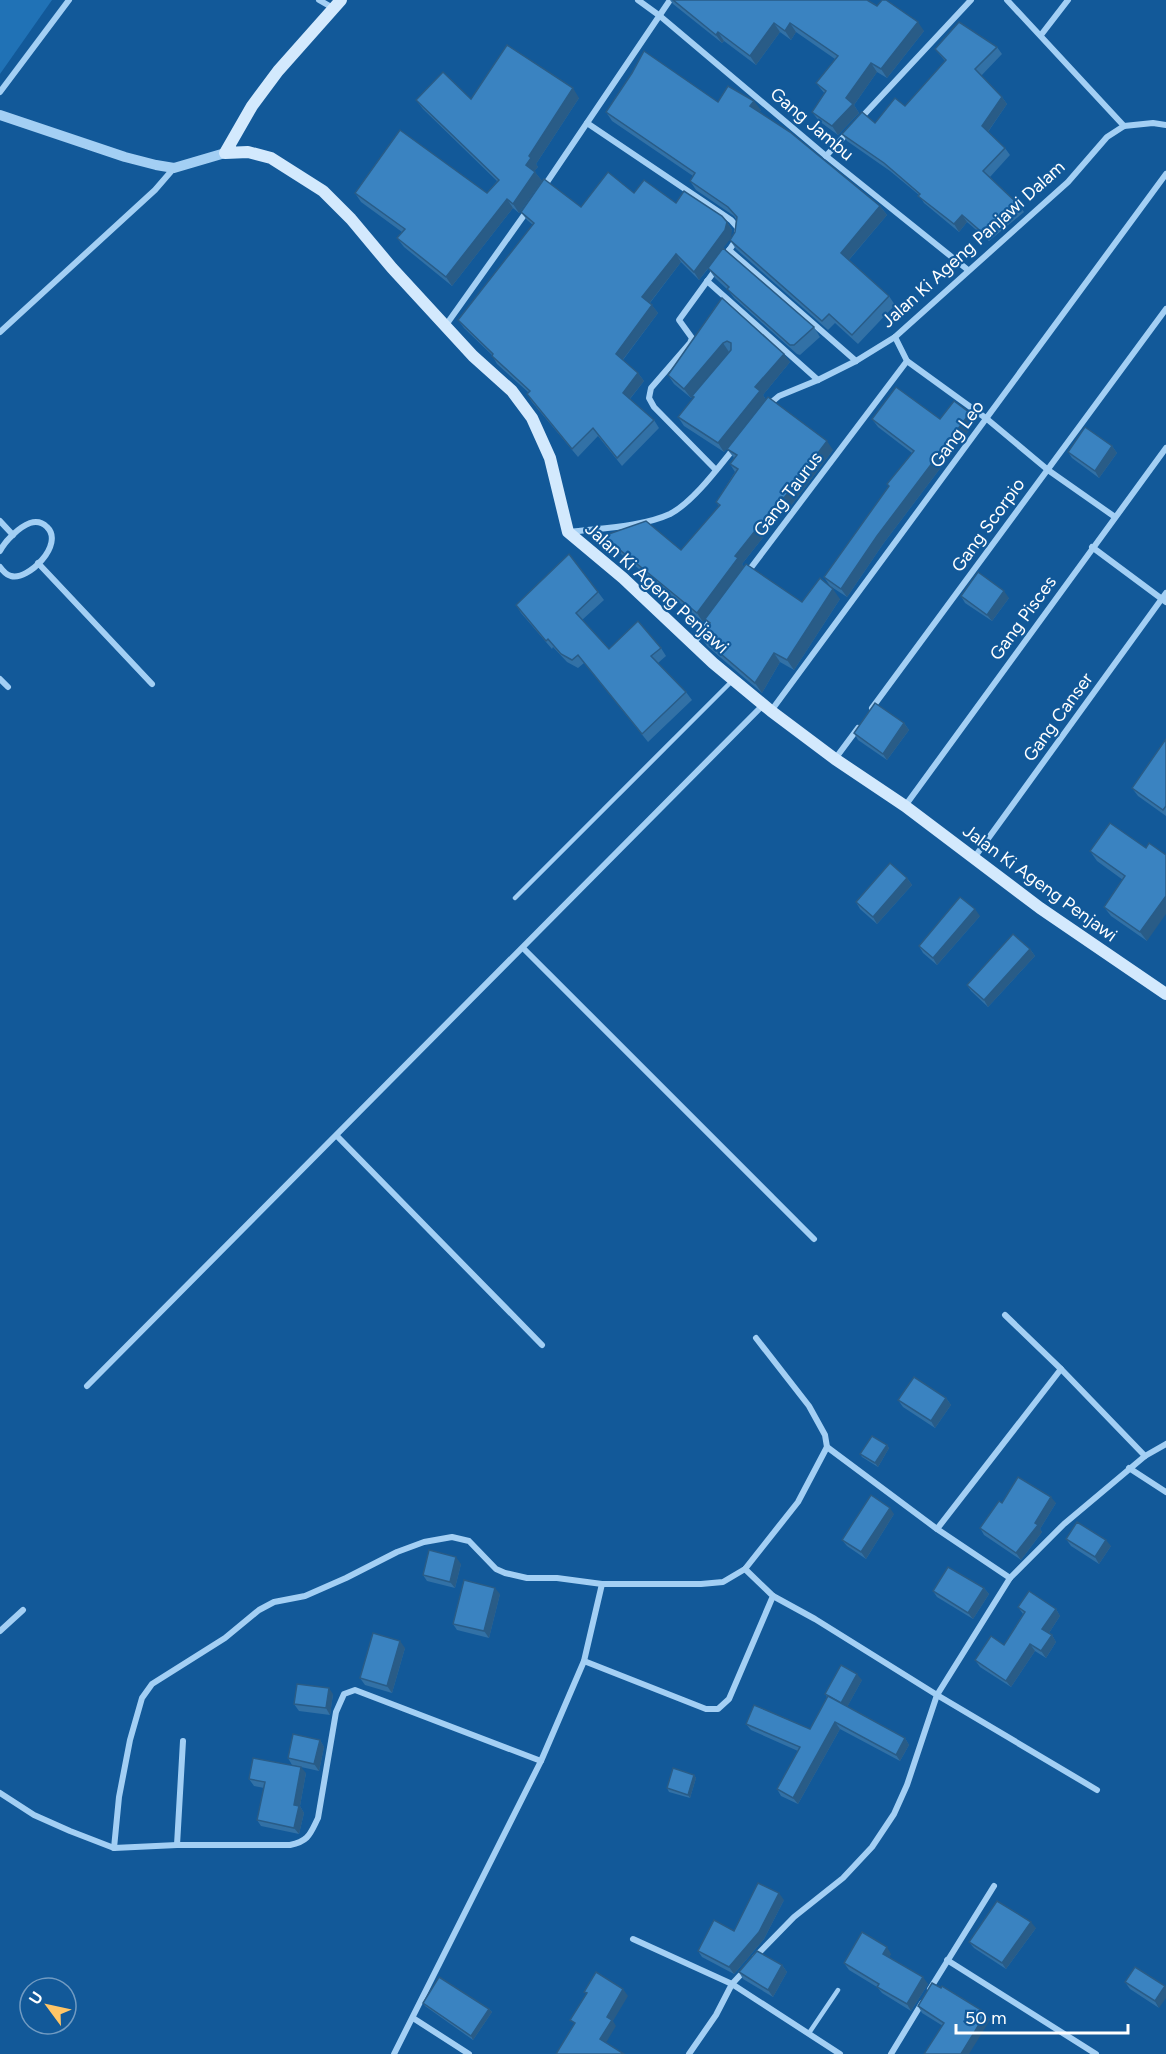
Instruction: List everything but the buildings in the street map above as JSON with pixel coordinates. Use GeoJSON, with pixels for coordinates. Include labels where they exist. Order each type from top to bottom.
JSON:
{"type":"FeatureCollection","features":[{"type":"Feature","properties":{"kind":"main road"},"geometry":{"type":"LineString","coordinates":[[225,153],[252,106],[278,71],[337,4]]}},
{"type":"Feature","properties":{"kind":"main road","name":"Jalan Ki Ageng Penjawi"},"geometry":{"type":"LineString","coordinates":[[225,153],[248,152],[271,158],[323,191],[351,219],[392,268],[473,356],[512,391],[532,418],[550,458],[568,532],[638,592],[693,645],[767,708],[835,759],[905,806],[1040,908],[1166,994]]}},
{"type":"Feature","properties":{"kind":"street"},"geometry":{"type":"LineString","coordinates":[[0,92],[69,0]]}},
{"type":"Feature","properties":{"kind":"street"},"geometry":{"type":"LineString","coordinates":[[319,0],[337,4]]}},
{"type":"Feature","properties":{"kind":"street","name":"Gang Jambu"},"geometry":{"type":"LineString","coordinates":[[638,0],[968,270]]}},
{"type":"Feature","properties":{"kind":"street"},"geometry":{"type":"LineString","coordinates":[[537,197],[670,0]]}},
{"type":"Feature","properties":{"kind":"street"},"geometry":{"type":"LineString","coordinates":[[826,156],[971,0]]}},
{"type":"Feature","properties":{"kind":"street"},"geometry":{"type":"LineString","coordinates":[[1007,0],[1124,126],[1154,123],[1166,125]]}},
{"type":"Feature","properties":{"kind":"street"},"geometry":{"type":"LineString","coordinates":[[1041,35],[1068,0]]}},
{"type":"Feature","properties":{"kind":"street"},"geometry":{"type":"LineString","coordinates":[[0,115],[125,157],[174,168],[225,153]]}},
{"type":"Feature","properties":{"kind":"street"},"geometry":{"type":"LineString","coordinates":[[587,123],[731,220],[738,228],[736,240],[679,320],[690,332],[692,338],[690,343],[651,388],[649,398],[654,407],[716,470]]}},
{"type":"Feature","properties":{"kind":"street","name":"Jalan Ki Ageng Panjawi Dalam"},"geometry":{"type":"LineString","coordinates":[[761,414],[779,396],[856,361],[895,337],[1068,182],[1107,137],[1124,126]]}},
{"type":"Feature","properties":{"kind":"street"},"geometry":{"type":"LineString","coordinates":[[0,332],[155,190],[174,168]]}},
{"type":"Feature","properties":{"kind":"street","name":"Gang Leo"},"geometry":{"type":"LineString","coordinates":[[87,1386],[523,948],[767,708],[987,419],[1166,174]]}},
{"type":"Feature","properties":{"kind":"street"},"geometry":{"type":"LineString","coordinates":[[446,325],[531,206]]}},
{"type":"Feature","properties":{"kind":"street"},"geometry":{"type":"LineString","coordinates":[[729,250],[856,361]]}},
{"type":"Feature","properties":{"kind":"street"},"geometry":{"type":"LineString","coordinates":[[707,281],[818,380]]}},
{"type":"Feature","properties":{"kind":"street","name":"Gang Scorpio"},"geometry":{"type":"LineString","coordinates":[[868,714],[1166,309]]}},
{"type":"Feature","properties":{"kind":"street"},"geometry":{"type":"LineString","coordinates":[[895,337],[907,361],[987,419],[1048,470],[1114,518]]}},
{"type":"Feature","properties":{"kind":"street","name":"Gang Taurus"},"geometry":{"type":"LineString","coordinates":[[743,579],[907,361]]}},
{"type":"Feature","properties":{"kind":"street"},"geometry":{"type":"LineString","coordinates":[[673,427],[680,418]]}},
{"type":"Feature","properties":{"kind":"street"},"geometry":{"type":"LineString","coordinates":[[568,532],[655,520],[664,516],[688,501],[737,444]]}},
{"type":"Feature","properties":{"kind":"street","name":"Gang Pisces"},"geometry":{"type":"LineString","coordinates":[[905,806],[1166,448]]}},
{"type":"Feature","properties":{"kind":"street"},"geometry":{"type":"LineString","coordinates":[[0,521],[13,535]]}},
{"type":"Feature","properties":{"kind":"street"},"geometry":{"type":"LineString","coordinates":[[0,551],[3,545],[25,525],[34,522],[44,523],[51,530],[53,538],[51,547],[38,563],[20,576],[12,577],[4,573],[0,567]]}},
{"type":"Feature","properties":{"kind":"street"},"geometry":{"type":"LineString","coordinates":[[1092,548],[1164,598]]}},
{"type":"Feature","properties":{"kind":"street"},"geometry":{"type":"LineString","coordinates":[[38,563],[152,684]]}},
{"type":"Feature","properties":{"kind":"street","name":"Gang Canser"},"geometry":{"type":"LineString","coordinates":[[974,858],[1164,598]]}},
{"type":"Feature","properties":{"kind":"street"},"geometry":{"type":"LineString","coordinates":[[693,645],[714,616]]}},
{"type":"Feature","properties":{"kind":"street"},"geometry":{"type":"LineString","coordinates":[[0,679],[8,687]]}},
{"type":"Feature","properties":{"kind":"street"},"geometry":{"type":"LineString","coordinates":[[835,759],[862,723]]}},
{"type":"Feature","properties":{"kind":"street"},"geometry":{"type":"LineString","coordinates":[[523,948],[814,1239]]}},
{"type":"Feature","properties":{"kind":"street"},"geometry":{"type":"LineString","coordinates":[[337,1136],[542,1345]]}},
{"type":"Feature","properties":{"kind":"street"},"geometry":{"type":"LineString","coordinates":[[1005,1315],[1145,1456]]}},
{"type":"Feature","properties":{"kind":"street"},"geometry":{"type":"LineString","coordinates":[[114,1848],[119,1797],[130,1740],[142,1698],[152,1684],[225,1638],[259,1610],[274,1602],[305,1596],[397,1552],[424,1542],[452,1537],[469,1541],[489,1563],[505,1573],[527,1578],[557,1578],[602,1584],[701,1584],[723,1582],[745,1569],[798,1502],[827,1447],[825,1435],[809,1406],[756,1338]]}},
{"type":"Feature","properties":{"kind":"street"},"geometry":{"type":"LineString","coordinates":[[937,1529],[1061,1369]]}},
{"type":"Feature","properties":{"kind":"street"},"geometry":{"type":"LineString","coordinates":[[689,2054],[716,2015],[732,1984],[766,1944],[794,1917],[843,1878],[872,1847],[894,1814],[907,1785],[937,1695],[1010,1578],[1064,1524],[1129,1468],[1166,1444]]}},
{"type":"Feature","properties":{"kind":"street"},"geometry":{"type":"LineString","coordinates":[[827,1447],[937,1529],[1010,1578]]}},
{"type":"Feature","properties":{"kind":"street"},"geometry":{"type":"LineString","coordinates":[[1129,1468],[1166,1492]]}},
{"type":"Feature","properties":{"kind":"street"},"geometry":{"type":"LineString","coordinates":[[745,1569],[773,1596],[815,1618],[937,1695],[1097,1790]]}},
{"type":"Feature","properties":{"kind":"street"},"geometry":{"type":"LineString","coordinates":[[394,2054],[541,1761],[584,1661],[602,1584]]}},
{"type":"Feature","properties":{"kind":"street"},"geometry":{"type":"LineString","coordinates":[[584,1661],[706,1709],[718,1708],[729,1699],[773,1596]]}},
{"type":"Feature","properties":{"kind":"street"},"geometry":{"type":"LineString","coordinates":[[0,1631],[23,1610]]}},
{"type":"Feature","properties":{"kind":"street"},"geometry":{"type":"LineString","coordinates":[[0,1793],[33,1815],[114,1848],[302,1843],[308,1839],[318,1818],[336,1712],[344,1694],[348,1691],[364,1693],[541,1761]]}},
{"type":"Feature","properties":{"kind":"street"},"geometry":{"type":"LineString","coordinates":[[177,1845],[183,1741]]}},
{"type":"Feature","properties":{"kind":"street"},"geometry":{"type":"LineString","coordinates":[[891,2054],[994,1886]]}},
{"type":"Feature","properties":{"kind":"street"},"geometry":{"type":"LineString","coordinates":[[633,1939],[732,1984],[840,2054]]}},
{"type":"Feature","properties":{"kind":"street"},"geometry":{"type":"LineString","coordinates":[[947,1960],[1096,2054]]}},
{"type":"Feature","properties":{"kind":"street"},"geometry":{"type":"LineString","coordinates":[[413,2018],[470,2054]]}},
{"type":"Feature","properties":{"kind":"lane"},"geometry":{"type":"LineString","coordinates":[[515,898],[733,680]]}},
{"type":"Feature","properties":{"kind":"lane"},"geometry":{"type":"LineString","coordinates":[[810,2033],[838,1989]]}},
{"type":"Feature","properties":{"kind":"shaded area"},"geometry":{"type":"Polygon","coordinates":[[[0,0],[52,0],[0,74],[0,0]]]}}]}
